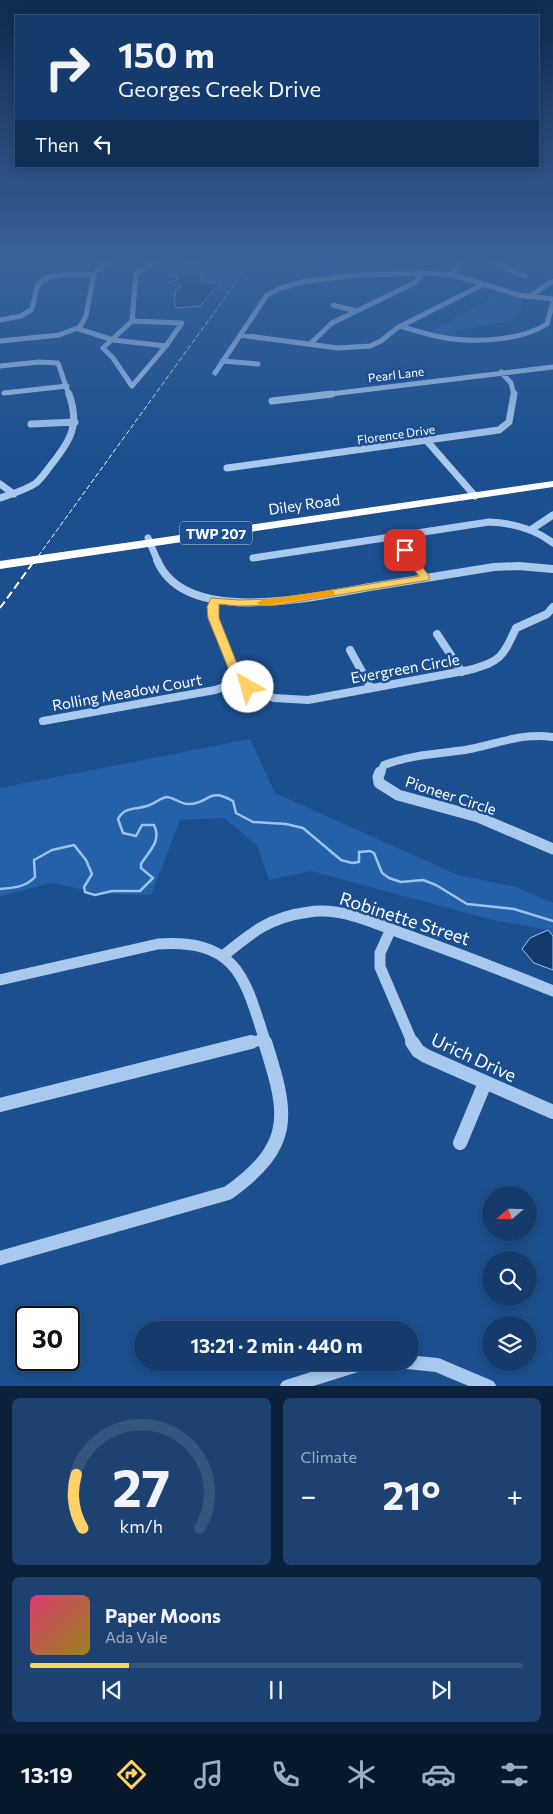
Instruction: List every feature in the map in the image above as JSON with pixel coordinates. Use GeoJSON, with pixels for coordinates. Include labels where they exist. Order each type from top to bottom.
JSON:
{"type":"FeatureCollection","features":[{"type":"Feature","properties":{"kind":"highway","name":"Diley Road"},"geometry":{"type":"LineString","coordinates":[[0,560],[149,540],[553,480]]}},
{"type":"Feature","properties":{"kind":"highway","name":"Diley Road"},"geometry":{"type":"LineString","coordinates":[[473,493],[553,484]]}},
{"type":"Feature","properties":{"kind":"highway","name":"Diley Road"},"geometry":{"type":"LineString","coordinates":[[0,565],[149,540]]}},
{"type":"Feature","properties":{"kind":"street"},"geometry":{"type":"LineString","coordinates":[[0,341],[58,335],[79,328],[113,340],[166,346]]}},
{"type":"Feature","properties":{"kind":"street"},"geometry":{"type":"LineString","coordinates":[[128,328],[114,336],[113,340],[104,348],[112,355],[124,378],[132,386],[179,328]]}},
{"type":"Feature","properties":{"kind":"street"},"geometry":{"type":"LineString","coordinates":[[214,372],[245,328]]}},
{"type":"Feature","properties":{"kind":"street"},"geometry":{"type":"LineString","coordinates":[[310,344],[326,328]]}},
{"type":"Feature","properties":{"kind":"street"},"geometry":{"type":"LineString","coordinates":[[240,335],[345,348],[364,347],[379,343],[398,328]]}},
{"type":"Feature","properties":{"kind":"street"},"geometry":{"type":"LineString","coordinates":[[406,328],[441,338],[458,340],[524,333],[541,328]]}},
{"type":"Feature","properties":{"kind":"street"},"geometry":{"type":"LineString","coordinates":[[222,361],[258,364]]}},
{"type":"Feature","properties":{"kind":"street"},"geometry":{"type":"LineString","coordinates":[[0,366],[55,362],[60,365],[75,411],[75,422],[68,442],[42,478],[27,488],[0,498]]}},
{"type":"Feature","properties":{"kind":"street","name":"Pearl Lane"},"geometry":{"type":"LineString","coordinates":[[272,401],[553,367]]}},
{"type":"Feature","properties":{"kind":"street","name":"Florence Drive"},"geometry":{"type":"LineString","coordinates":[[227,468],[493,432],[507,425],[514,389],[510,380],[501,372]]}},
{"type":"Feature","properties":{"kind":"street"},"geometry":{"type":"LineString","coordinates":[[4,393],[67,386]]}},
{"type":"Feature","properties":{"kind":"street"},"geometry":{"type":"LineString","coordinates":[[31,424],[75,422]]}},
{"type":"Feature","properties":{"kind":"street"},"geometry":{"type":"LineString","coordinates":[[427,441],[473,493]]}},
{"type":"Feature","properties":{"kind":"street"},"geometry":{"type":"LineString","coordinates":[[0,484],[14,494]]}},
{"type":"Feature","properties":{"kind":"street"},"geometry":{"type":"LineString","coordinates":[[532,529],[553,515]]}},
{"type":"Feature","properties":{"kind":"street"},"geometry":{"type":"LineString","coordinates":[[253,558],[489,522],[507,523],[532,529],[541,533],[553,544]]}},
{"type":"Feature","properties":{"kind":"street"},"geometry":{"type":"LineString","coordinates":[[394,536],[426,578]]}},
{"type":"Feature","properties":{"kind":"street"},"geometry":{"type":"LineString","coordinates":[[149,540],[162,571],[173,582],[186,590],[215,600],[239,603],[277,602],[494,567],[519,566],[553,569]]}},
{"type":"Feature","properties":{"kind":"street"},"geometry":{"type":"LineString","coordinates":[[215,600],[212,607],[213,618],[234,670],[241,681]]}},
{"type":"Feature","properties":{"kind":"street","name":"Evergreen Circle"},"geometry":{"type":"LineString","coordinates":[[241,681],[265,695],[296,700],[462,672],[491,664],[504,654],[516,628],[547,614],[553,607]]}},
{"type":"Feature","properties":{"kind":"street"},"geometry":{"type":"LineString","coordinates":[[437,634],[462,672]]}},
{"type":"Feature","properties":{"kind":"street"},"geometry":{"type":"LineString","coordinates":[[350,650],[371,688]]}},
{"type":"Feature","properties":{"kind":"street","name":"Rolling Meadow Court"},"geometry":{"type":"LineString","coordinates":[[43,720],[215,690],[241,681]]}},
{"type":"Feature","properties":{"kind":"street","name":"Pioneer Circle"},"geometry":{"type":"LineString","coordinates":[[553,738],[522,737],[493,745],[389,763],[384,765],[378,777],[379,783],[398,795],[478,817],[553,850]]}},
{"type":"Feature","properties":{"kind":"street","name":"Robinette Street"},"geometry":{"type":"LineString","coordinates":[[223,956],[255,930],[272,921],[310,912],[342,913],[391,929],[553,991]]}},
{"type":"Feature","properties":{"kind":"street","name":"Urich Drive"},"geometry":{"type":"LineString","coordinates":[[391,929],[380,953],[380,967],[413,1045],[426,1056],[553,1112]]}},
{"type":"Feature","properties":{"kind":"street"},"geometry":{"type":"LineString","coordinates":[[0,980],[158,944],[189,945],[223,956],[240,974],[248,988],[280,1086],[283,1101],[283,1120],[275,1146],[267,1160],[242,1184],[228,1193],[0,1258]]}},
{"type":"Feature","properties":{"kind":"street"},"geometry":{"type":"LineString","coordinates":[[0,1105],[264,1039]]}},
{"type":"Feature","properties":{"kind":"street"},"geometry":{"type":"LineString","coordinates":[[460,1143],[485,1083]]}},
{"type":"Feature","properties":{"kind":"street"},"geometry":{"type":"LineString","coordinates":[[419,1363],[437,1365],[488,1386]]}},
{"type":"Feature","properties":{"kind":"street"},"geometry":{"type":"LineString","coordinates":[[287,1386],[337,1371]]}},
{"type":"Feature","properties":{"kind":"shaded area"},"geometry":{"type":"Polygon","coordinates":[[[438,328],[472,328],[453,331],[462,339],[429,333],[438,328]]]}},
{"type":"Feature","properties":{"kind":"shaded area"},"geometry":{"type":"Polygon","coordinates":[[[250,739],[275,793],[458,875],[516,887],[553,903],[553,935],[548,930],[493,920],[311,871],[269,880],[257,845],[224,818],[180,820],[151,895],[103,894],[52,883],[0,896],[0,788],[250,739]]]}},
{"type":"Feature","properties":{"kind":"shaded area"},"geometry":{"type":"Polygon","coordinates":[[[548,930],[553,936],[553,970],[534,963],[522,949],[530,938],[548,930]]]}},
{"type":"Feature","properties":{"kind":"waterway"},"geometry":{"type":"LineString","coordinates":[[0,889],[28,883],[35,877],[34,860],[52,850],[74,845],[86,860],[92,874],[84,887],[85,892],[95,895],[112,891],[140,891],[153,878],[141,868],[141,864],[154,846],[156,831],[154,825],[142,825],[136,836],[123,833],[118,819],[121,815],[127,810],[147,806],[166,797],[182,803],[195,804],[218,795],[233,801],[236,813],[253,822],[286,824],[303,828],[341,860],[352,863],[359,862],[359,852],[370,851],[374,853],[382,873],[389,878],[401,882],[423,880],[436,885],[467,904],[514,909],[553,921]]}},
{"type":"Feature","properties":{"kind":"railway"},"geometry":{"type":"LineString","coordinates":[[34,562],[203,328]]}},
{"type":"Feature","properties":{"kind":"railway"},"geometry":{"type":"LineString","coordinates":[[0,608],[35,560]]}},
{"type":"Feature","properties":{"kind":"slow traffic"},"geometry":{"type":"LineString","coordinates":[[262,603],[331,593]]}},
{"type":"Feature","properties":{"kind":"route"},"geometry":{"type":"LineString","coordinates":[[248,687],[236,675],[213,618],[212,607],[215,600],[252,604],[277,602],[426,578],[405,550]]}}]}
